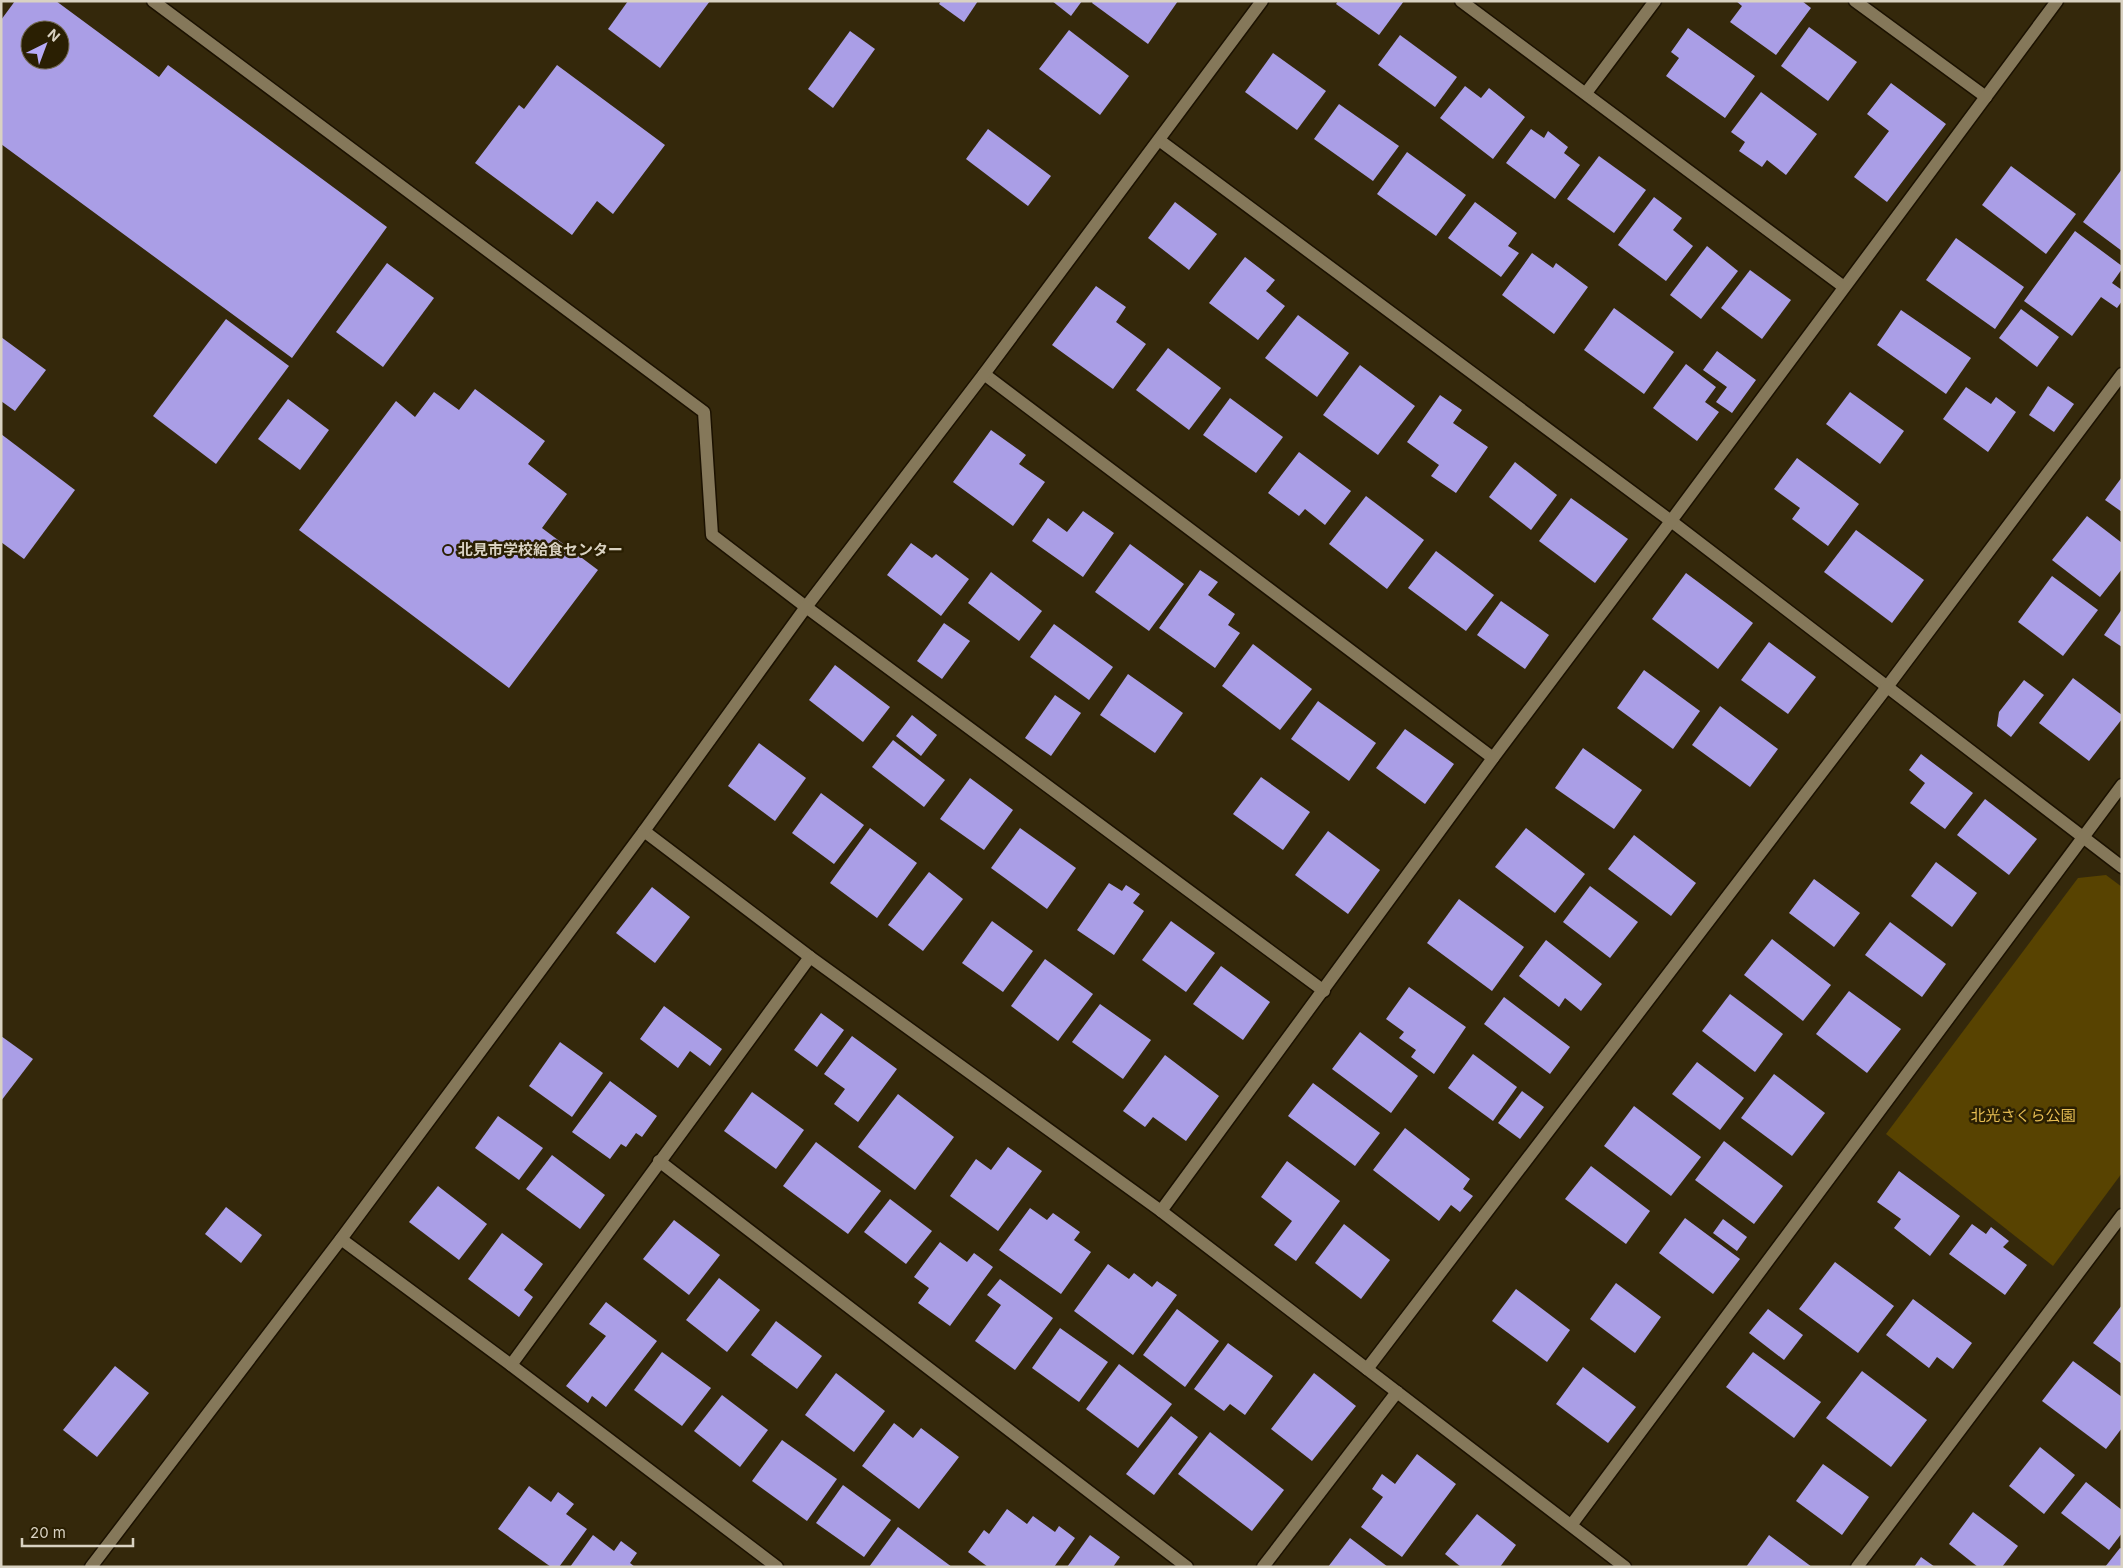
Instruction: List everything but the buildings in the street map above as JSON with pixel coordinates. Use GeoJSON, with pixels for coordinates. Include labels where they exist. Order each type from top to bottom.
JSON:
{"type":"FeatureCollection","features":[{"type":"Feature","properties":{"kind":"street"},"geometry":{"type":"LineString","coordinates":[[153,1],[704,412],[712,535],[806,607],[1324,990]]}},
{"type":"Feature","properties":{"kind":"street"},"geometry":{"type":"LineString","coordinates":[[91,1567],[340,1240],[644,831],[806,607],[984,374],[1262,1]]}},
{"type":"Feature","properties":{"kind":"street"},"geometry":{"type":"LineString","coordinates":[[1461,1],[1844,287]]}},
{"type":"Feature","properties":{"kind":"street"},"geometry":{"type":"LineString","coordinates":[[1586,93],[1655,1]]}},
{"type":"Feature","properties":{"kind":"street"},"geometry":{"type":"LineString","coordinates":[[1855,1],[1986,97]]}},
{"type":"Feature","properties":{"kind":"street"},"geometry":{"type":"LineString","coordinates":[[1161,1211],[1493,758],[2057,1]]}},
{"type":"Feature","properties":{"kind":"street"},"geometry":{"type":"LineString","coordinates":[[1159,140],[1671,521],[2122,867]]}},
{"type":"Feature","properties":{"kind":"street"},"geometry":{"type":"LineString","coordinates":[[984,374],[1493,758]]}},
{"type":"Feature","properties":{"kind":"street"},"geometry":{"type":"LineString","coordinates":[[1367,1369],[1887,687],[2122,374]]}},
{"type":"Feature","properties":{"kind":"street"},"geometry":{"type":"LineString","coordinates":[[1572,1524],[2122,785]]}},
{"type":"Feature","properties":{"kind":"street"},"geometry":{"type":"LineString","coordinates":[[644,831],[810,957],[1161,1211],[1572,1524],[1625,1567]]}},
{"type":"Feature","properties":{"kind":"street"},"geometry":{"type":"LineString","coordinates":[[511,1365],[810,957]]}},
{"type":"Feature","properties":{"kind":"street"},"geometry":{"type":"LineString","coordinates":[[659,1161],[1187,1567]]}},
{"type":"Feature","properties":{"kind":"street"},"geometry":{"type":"LineString","coordinates":[[1857,1567],[2122,1215]]}},
{"type":"Feature","properties":{"kind":"street"},"geometry":{"type":"LineString","coordinates":[[340,1240],[511,1365],[778,1567]]}},
{"type":"Feature","properties":{"kind":"street"},"geometry":{"type":"LineString","coordinates":[[1263,1567],[1397,1392]]}},
{"type":"Feature","properties":{"kind":"green space","name":"北光さくら公園"},"geometry":{"type":"Polygon","coordinates":[[[2106,875],[2122,887],[2122,1173],[2053,1266],[1886,1134],[2078,878],[2106,875]]]}},
{"type":"Feature","properties":{"kind":"place","name":"北見市学校給食センター"},"geometry":{"type":"Point","coordinates":[448,550]}}]}
